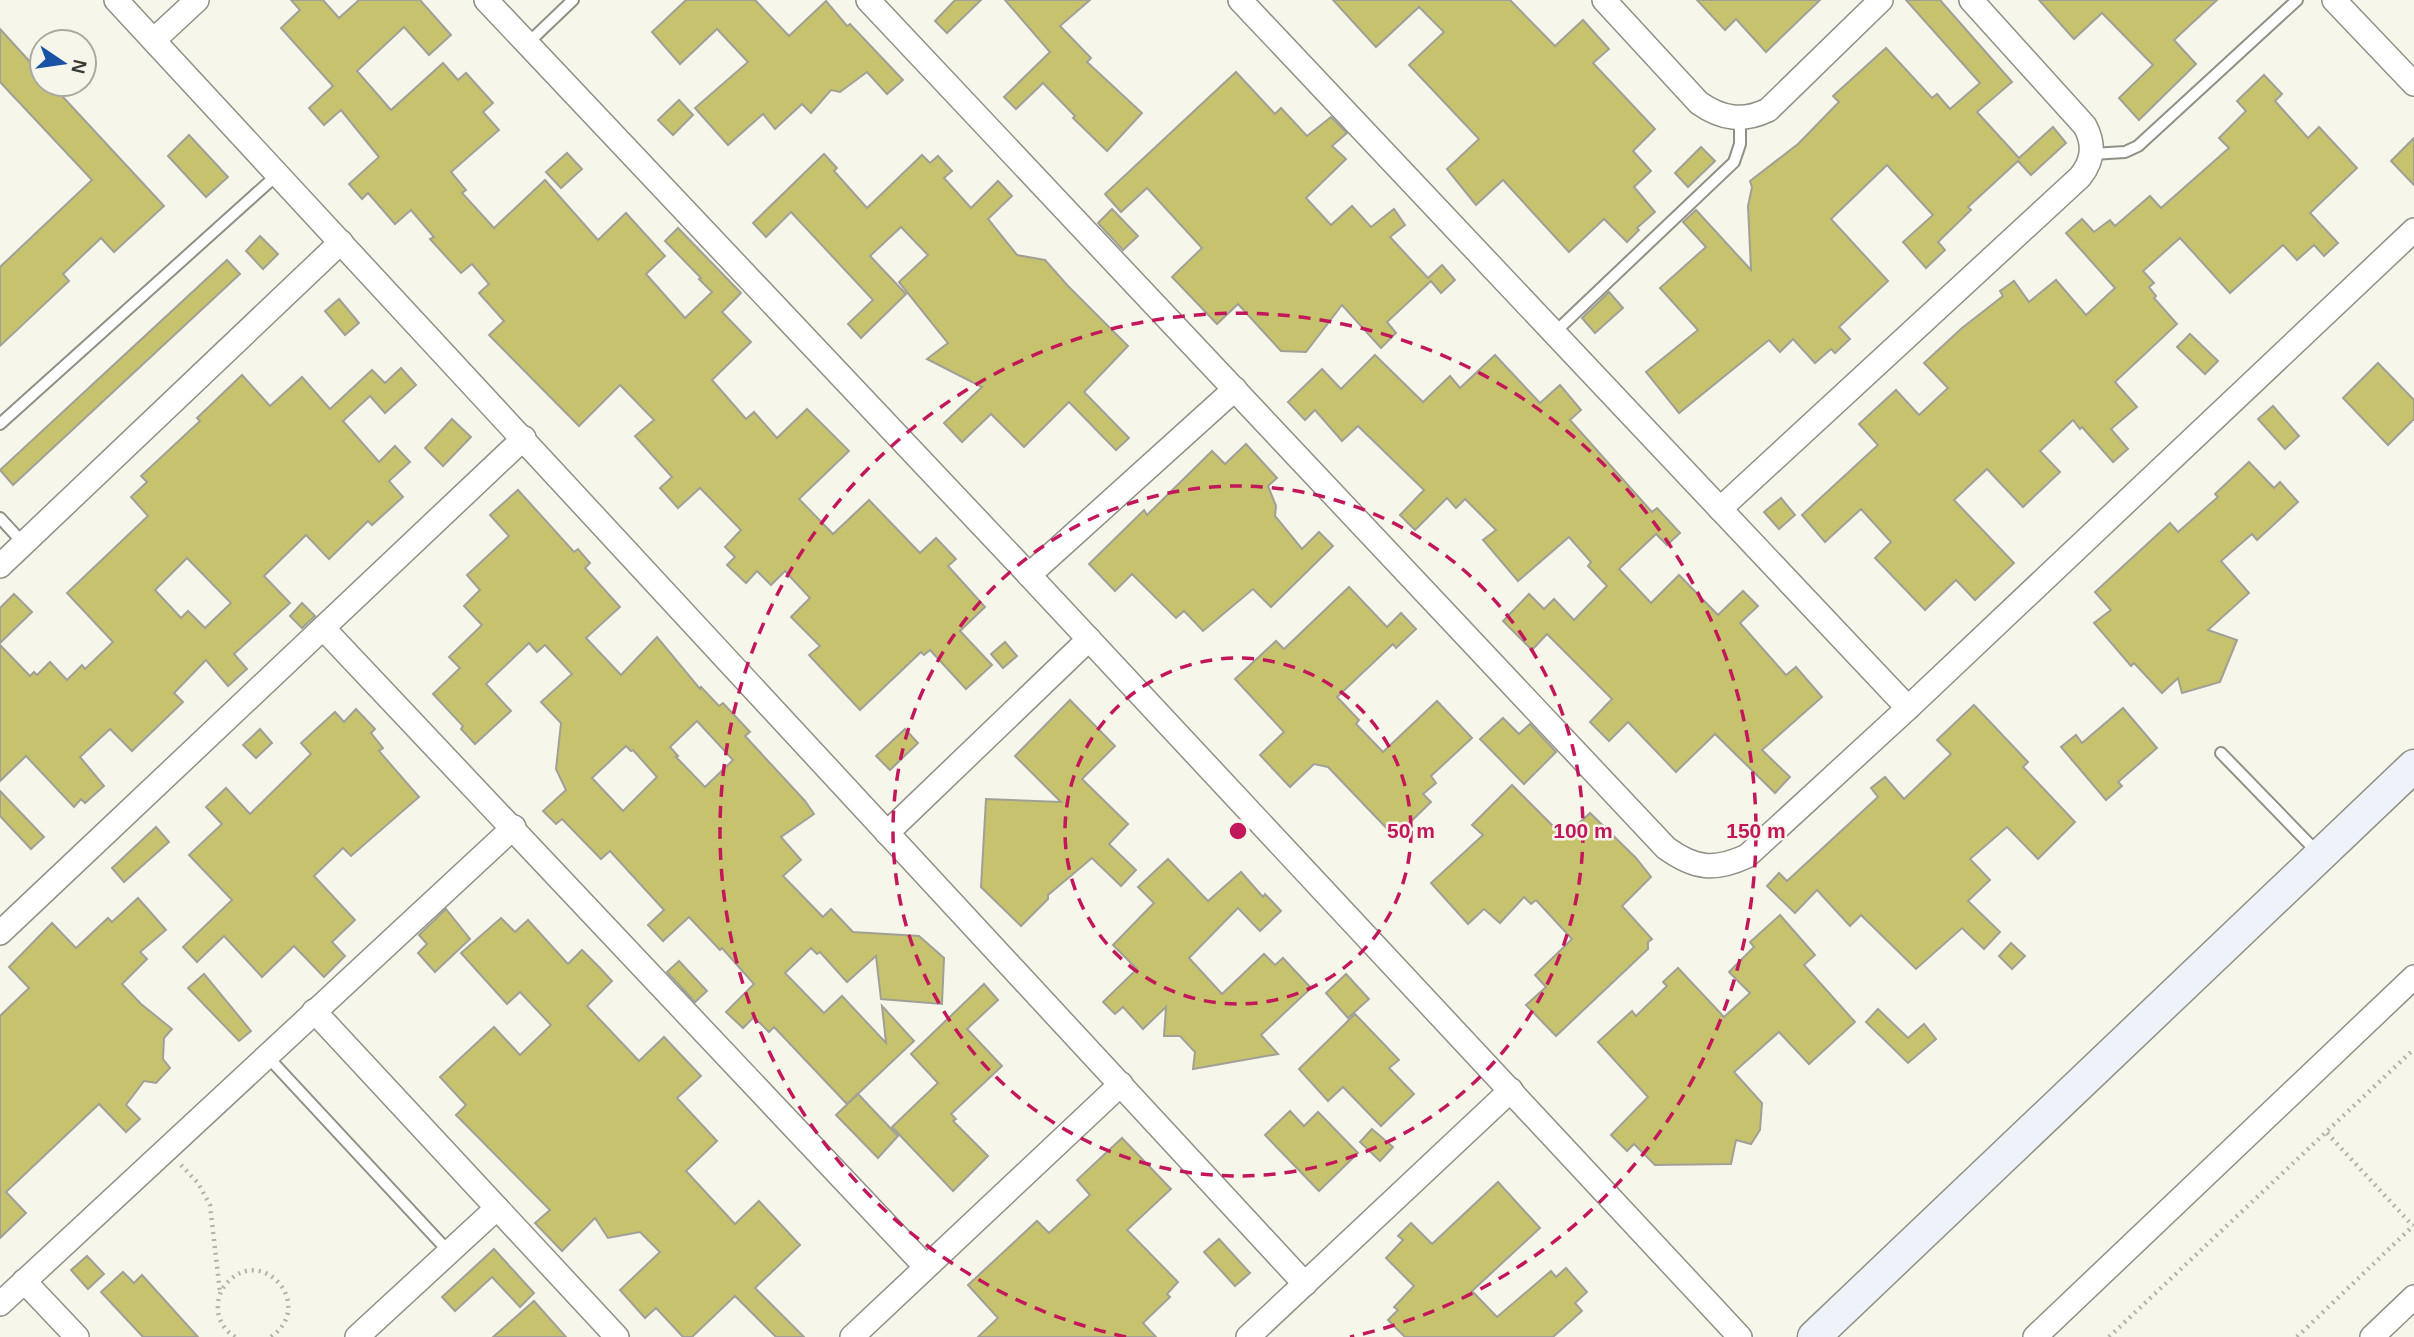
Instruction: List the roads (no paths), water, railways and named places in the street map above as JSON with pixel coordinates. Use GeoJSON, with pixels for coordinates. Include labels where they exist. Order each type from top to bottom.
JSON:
{"type":"FeatureCollection","features":[{"type":"Feature","properties":{"kind":"main road"},"geometry":{"type":"LineString","coordinates":[[1814,1337],[2414,766]]}},
{"type":"Feature","properties":{"kind":"street"},"geometry":{"type":"LineString","coordinates":[[116,0],[1305,1284]]}},
{"type":"Feature","properties":{"kind":"street"},"geometry":{"type":"LineString","coordinates":[[153,40],[197,0]]}},
{"type":"Feature","properties":{"kind":"street"},"geometry":{"type":"LineString","coordinates":[[486,0],[1029,575],[1741,1337]]}},
{"type":"Feature","properties":{"kind":"street"},"geometry":{"type":"LineString","coordinates":[[868,0],[1666,848],[1681,859],[1697,865],[1714,867],[1747,856],[1908,708],[2414,230]]}},
{"type":"Feature","properties":{"kind":"street"},"geometry":{"type":"LineString","coordinates":[[1240,0],[1908,708]]}},
{"type":"Feature","properties":{"kind":"street"},"geometry":{"type":"LineString","coordinates":[[1604,0],[1699,103],[1725,117],[1740,118],[1755,116],[1768,110],[1881,0]]}},
{"type":"Feature","properties":{"kind":"street"},"geometry":{"type":"LineString","coordinates":[[1720,509],[2080,177],[2090,162],[2090,134],[2085,126],[1971,0]]}},
{"type":"Feature","properties":{"kind":"street"},"geometry":{"type":"LineString","coordinates":[[2333,0],[2414,84]]}},
{"type":"Feature","properties":{"kind":"street"},"geometry":{"type":"LineString","coordinates":[[0,566],[341,242]]}},
{"type":"Feature","properties":{"kind":"street"},"geometry":{"type":"LineString","coordinates":[[1029,575],[1235,389]]}},
{"type":"Feature","properties":{"kind":"street"},"geometry":{"type":"LineString","coordinates":[[0,933],[524,438]]}},
{"type":"Feature","properties":{"kind":"street"},"geometry":{"type":"LineString","coordinates":[[323,628],[514,827],[926,1267]]}},
{"type":"Feature","properties":{"kind":"street"},"geometry":{"type":"LineString","coordinates":[[887,833],[1089,639]]}},
{"type":"Feature","properties":{"kind":"street"},"geometry":{"type":"LineString","coordinates":[[0,1304],[514,827]]}},
{"type":"Feature","properties":{"kind":"street"},"geometry":{"type":"LineString","coordinates":[[2035,1337],[2414,977]]}},
{"type":"Feature","properties":{"kind":"street"},"geometry":{"type":"LineString","coordinates":[[314,1011],[617,1337]]}},
{"type":"Feature","properties":{"kind":"street"},"geometry":{"type":"LineString","coordinates":[[852,1337],[1121,1084]]}},
{"type":"Feature","properties":{"kind":"street"},"geometry":{"type":"LineString","coordinates":[[1248,1337],[1511,1090]]}},
{"type":"Feature","properties":{"kind":"street"},"geometry":{"type":"LineString","coordinates":[[357,1337],[497,1208]]}},
{"type":"Feature","properties":{"kind":"street"},"geometry":{"type":"LineString","coordinates":[[24,1281],[77,1337]]}},
{"type":"Feature","properties":{"kind":"street"},"geometry":{"type":"LineString","coordinates":[[2372,1337],[2414,1297]]}},
{"type":"Feature","properties":{"kind":"lane"},"geometry":{"type":"LineString","coordinates":[[527,44],[573,0]]}},
{"type":"Feature","properties":{"kind":"lane"},"geometry":{"type":"LineString","coordinates":[[2092,154],[2125,152],[2138,146],[2297,0]]}},
{"type":"Feature","properties":{"kind":"lane"},"geometry":{"type":"LineString","coordinates":[[1554,333],[1734,162],[1740,144],[1740,118]]}},
{"type":"Feature","properties":{"kind":"lane"},"geometry":{"type":"LineString","coordinates":[[0,424],[278,174]]}},
{"type":"Feature","properties":{"kind":"lane"},"geometry":{"type":"LineString","coordinates":[[0,518],[24,544]]}},
{"type":"Feature","properties":{"kind":"lane"},"geometry":{"type":"LineString","coordinates":[[2221,753],[2320,854]]}},
{"type":"Feature","properties":{"kind":"lane"},"geometry":{"type":"LineString","coordinates":[[266,1055],[449,1252]]}}]}
